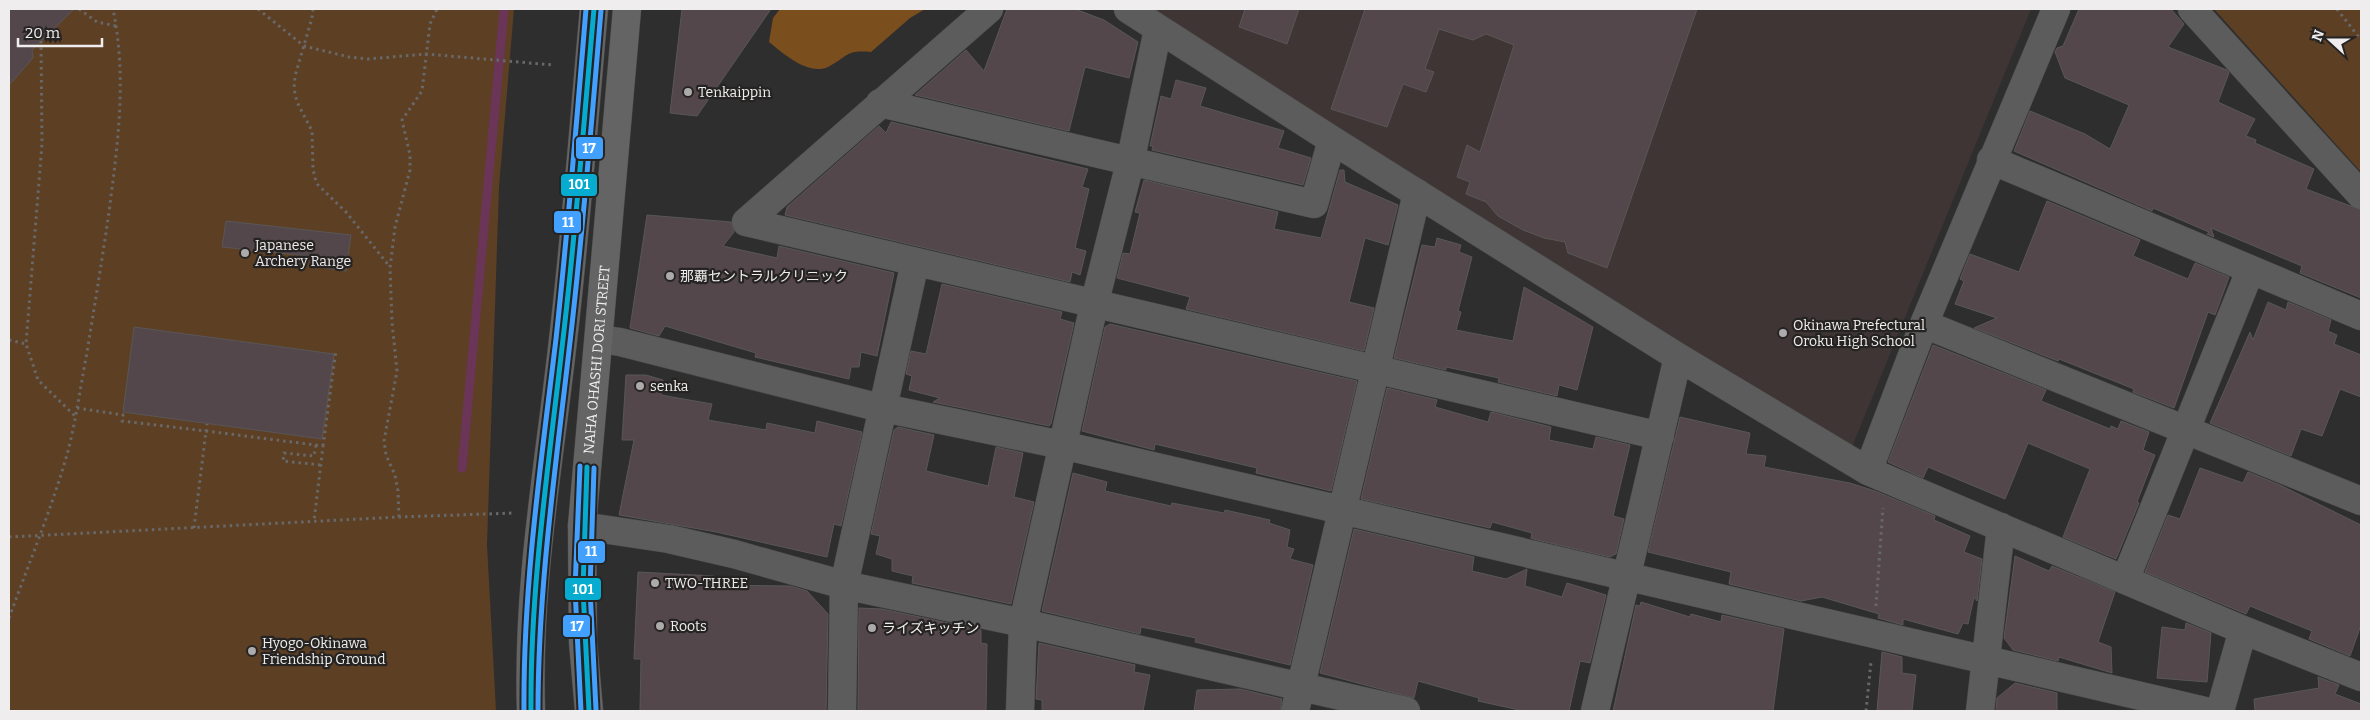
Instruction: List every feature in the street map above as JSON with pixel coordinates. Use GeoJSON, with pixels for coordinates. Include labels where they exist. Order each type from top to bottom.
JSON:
{"type":"FeatureCollection","features":[{"type":"Feature","properties":{"kind":"main road"},"geometry":{"type":"LineString","coordinates":[[532,711],[531,623],[539,521],[563,340],[594,9]]}},
{"type":"Feature","properties":{"kind":"main road","name":"NAHA OHASHI DORI STREET"},"geometry":{"type":"LineString","coordinates":[[589,711],[583,634],[582,526],[600,339],[627,9]]}},
{"type":"Feature","properties":{"kind":"street"},"geometry":{"type":"LineString","coordinates":[[989,9],[746,222],[1660,436]]}},
{"type":"Feature","properties":{"kind":"street"},"geometry":{"type":"LineString","coordinates":[[1128,9],[1332,140],[1678,357],[1879,476],[2243,630],[2361,677]]}},
{"type":"Feature","properties":{"kind":"street"},"geometry":{"type":"LineString","coordinates":[[1879,476],[1924,324],[1991,160],[2056,9]]}},
{"type":"Feature","properties":{"kind":"street"},"geometry":{"type":"LineString","coordinates":[[2192,9],[2361,195]]}},
{"type":"Feature","properties":{"kind":"street"},"geometry":{"type":"LineString","coordinates":[[1020,711],[1023,624],[1094,304],[1130,162],[1158,29]]}},
{"type":"Feature","properties":{"kind":"street"},"geometry":{"type":"LineString","coordinates":[[880,104],[1314,204],[1332,140]]}},
{"type":"Feature","properties":{"kind":"street"},"geometry":{"type":"LineString","coordinates":[[1991,160],[2250,271],[2361,316]]}},
{"type":"Feature","properties":{"kind":"street"},"geometry":{"type":"LineString","coordinates":[[1298,699],[1417,193]]}},
{"type":"Feature","properties":{"kind":"street"},"geometry":{"type":"LineString","coordinates":[[842,711],[844,585],[915,262]]}},
{"type":"Feature","properties":{"kind":"street"},"geometry":{"type":"LineString","coordinates":[[2125,580],[2250,271]]}},
{"type":"Feature","properties":{"kind":"street"},"geometry":{"type":"LineString","coordinates":[[1924,324],[2361,501]]}},
{"type":"Feature","properties":{"kind":"street"},"geometry":{"type":"LineString","coordinates":[[600,339],[620,342],[882,408],[1062,445],[1341,512],[1626,576],[2206,711]]}},
{"type":"Feature","properties":{"kind":"street"},"geometry":{"type":"LineString","coordinates":[[1596,711],[1678,357]]}},
{"type":"Feature","properties":{"kind":"street"},"geometry":{"type":"LineString","coordinates":[[582,526],[669,539],[734,554],[844,585],[1023,624],[1298,699],[1406,711]]}},
{"type":"Feature","properties":{"kind":"street"},"geometry":{"type":"LineString","coordinates":[[1980,711],[2000,528]]}},
{"type":"Feature","properties":{"kind":"street"},"geometry":{"type":"LineString","coordinates":[[2220,711],[2243,630]]}},
{"type":"Feature","properties":{"kind":"path"},"geometry":{"type":"LineString","coordinates":[[79,9],[97,22],[116,26]]}},
{"type":"Feature","properties":{"kind":"path"},"geometry":{"type":"LineString","coordinates":[[9,618],[60,474],[75,416],[104,250],[116,156],[122,76],[113,9]]}},
{"type":"Feature","properties":{"kind":"path"},"geometry":{"type":"LineString","coordinates":[[258,9],[304,46],[368,59],[426,54],[553,65]]}},
{"type":"Feature","properties":{"kind":"path"},"geometry":{"type":"LineString","coordinates":[[313,9],[294,89],[296,102],[312,131],[315,178],[318,185],[351,218],[390,268]]}},
{"type":"Feature","properties":{"kind":"path"},"geometry":{"type":"LineString","coordinates":[[399,517],[395,475],[386,455],[384,441],[397,371],[392,322],[390,268],[398,210],[410,170],[410,155],[402,120],[422,91],[430,24],[437,9]]}},
{"type":"Feature","properties":{"kind":"path"},"geometry":{"type":"LineString","coordinates":[[2336,9],[2361,40]]}},
{"type":"Feature","properties":{"kind":"path"},"geometry":{"type":"LineString","coordinates":[[41,41],[42,144],[26,344],[38,380],[75,416]]}},
{"type":"Feature","properties":{"kind":"path"},"geometry":{"type":"LineString","coordinates":[[9,340],[26,344]]}},
{"type":"Feature","properties":{"kind":"path"},"geometry":{"type":"LineString","coordinates":[[314,521],[336,350]]}},
{"type":"Feature","properties":{"kind":"path"},"geometry":{"type":"LineString","coordinates":[[77,408],[123,415],[122,421],[323,446]]}},
{"type":"Feature","properties":{"kind":"path"},"geometry":{"type":"LineString","coordinates":[[194,528],[207,424]]}},
{"type":"Feature","properties":{"kind":"path"},"geometry":{"type":"LineString","coordinates":[[316,445],[314,456],[284,453],[283,461],[321,466]]}},
{"type":"Feature","properties":{"kind":"path"},"geometry":{"type":"LineString","coordinates":[[1866,711],[1885,492],[1879,476]]}},
{"type":"Feature","properties":{"kind":"path"},"geometry":{"type":"LineString","coordinates":[[9,537],[314,521],[518,513]]}},
{"type":"Feature","properties":{"kind":"shaded area"},"geometry":{"type":"Polygon","coordinates":[[[9,9],[514,9],[499,187],[487,545],[496,711],[9,711],[9,9]]]}},
{"type":"Feature","properties":{"kind":"shaded area"},"geometry":{"type":"Polygon","coordinates":[[[780,9],[925,9],[910,18],[871,52],[852,53],[828,67],[820,69],[804,66],[796,62],[769,42],[773,18],[780,9]]]}},
{"type":"Feature","properties":{"kind":"shaded area","name":"Okinawa Prefectural Oroku High School"},"geometry":{"type":"Polygon","coordinates":[[[1152,9],[2031,9],[1852,447],[1483,220],[1152,9]]]}},
{"type":"Feature","properties":{"kind":"shaded area"},"geometry":{"type":"Polygon","coordinates":[[[2214,9],[2361,9],[2361,172],[2214,9]]]}},
{"type":"Feature","properties":{"kind":"building"},"geometry":{"type":"Polygon","coordinates":[[[9,9],[74,9],[32,50],[33,58],[9,85],[9,9]]]}},
{"type":"Feature","properties":{"kind":"building"},"geometry":{"type":"Polygon","coordinates":[[[682,9],[771,9],[697,116],[670,113],[682,9]]]}},
{"type":"Feature","properties":{"kind":"building"},"geometry":{"type":"Polygon","coordinates":[[[1007,9],[1075,9],[1104,20],[1138,42],[1129,78],[1085,67],[1069,131],[915,95],[966,50],[984,71],[1007,9]]]}},
{"type":"Feature","properties":{"kind":"building"},"geometry":{"type":"Polygon","coordinates":[[[1245,9],[1299,9],[1287,44],[1239,27],[1245,9]]]}},
{"type":"Feature","properties":{"kind":"building"},"geometry":{"type":"Polygon","coordinates":[[[1365,9],[1697,9],[1607,268],[1568,253],[1565,242],[1544,238],[1523,230],[1498,216],[1486,202],[1466,194],[1470,182],[1457,177],[1467,145],[1480,152],[1514,45],[1486,34],[1473,40],[1439,29],[1425,69],[1434,72],[1426,92],[1403,84],[1387,127],[1331,109],[1365,9]]]}},
{"type":"Feature","properties":{"kind":"building"},"geometry":{"type":"Polygon","coordinates":[[[2079,9],[2171,9],[2184,24],[2168,47],[2227,70],[2229,73],[2218,102],[2255,119],[2246,136],[2256,140],[2255,143],[2314,169],[2306,189],[2361,210],[2361,298],[2300,273],[2302,266],[2211,228],[2214,237],[2207,234],[2209,232],[2153,208],[2152,211],[2014,151],[2030,111],[2085,134],[2110,149],[2129,105],[2065,78],[2055,52],[2057,48],[2063,46],[2079,9]]]}},
{"type":"Feature","properties":{"kind":"building"},"geometry":{"type":"Polygon","coordinates":[[[1176,80],[1206,88],[1200,106],[1284,131],[1278,148],[1311,158],[1303,185],[1152,150],[1153,146],[1150,146],[1161,96],[1171,99],[1176,80]]]}},
{"type":"Feature","properties":{"kind":"building"},"geometry":{"type":"Polygon","coordinates":[[[891,122],[1088,169],[1082,187],[1089,189],[1075,248],[1086,251],[1080,275],[1072,272],[1070,282],[785,215],[787,207],[879,126],[886,133],[891,122]]]}},
{"type":"Feature","properties":{"kind":"building"},"geometry":{"type":"Polygon","coordinates":[[[1340,170],[1344,170],[1345,182],[1398,205],[1388,245],[1365,238],[1349,302],[1374,308],[1364,351],[1186,309],[1190,297],[1117,278],[1123,253],[1130,254],[1140,213],[1135,212],[1144,180],[1278,212],[1274,229],[1321,238],[1340,170]]]}},
{"type":"Feature","properties":{"kind":"building"},"geometry":{"type":"Polygon","coordinates":[[[2047,201],[2140,240],[2133,256],[2188,279],[2195,263],[2229,277],[2215,315],[2208,312],[2174,408],[2133,392],[2134,389],[2059,359],[2058,361],[1974,328],[1997,318],[1955,304],[1964,281],[1960,279],[1970,254],[2019,272],[2047,201]]]}},
{"type":"Feature","properties":{"kind":"building"},"geometry":{"type":"Polygon","coordinates":[[[647,215],[731,222],[734,232],[723,246],[777,258],[779,246],[894,273],[877,356],[861,352],[859,367],[851,367],[849,379],[755,357],[756,353],[665,326],[659,336],[630,328],[647,215]]]}},
{"type":"Feature","properties":{"kind":"building"},"geometry":{"type":"Polygon","coordinates":[[[226,221],[351,235],[346,271],[325,268],[326,258],[222,247],[226,221]]]}},
{"type":"Feature","properties":{"kind":"building"},"geometry":{"type":"Polygon","coordinates":[[[1437,238],[1461,245],[1459,252],[1472,257],[1458,311],[1461,312],[1456,330],[1513,341],[1524,287],[1593,327],[1577,390],[1559,385],[1557,396],[1498,382],[1499,378],[1446,367],[1446,370],[1394,358],[1422,245],[1435,247],[1437,238]]]}},
{"type":"Feature","properties":{"kind":"building"},"geometry":{"type":"Polygon","coordinates":[[[942,284],[1062,312],[1060,319],[1074,323],[1049,426],[933,402],[940,398],[909,390],[912,376],[906,374],[911,351],[926,354],[942,284]]]}},
{"type":"Feature","properties":{"kind":"building"},"geometry":{"type":"Polygon","coordinates":[[[2268,302],[2286,310],[2288,302],[2331,320],[2328,331],[2337,335],[2334,344],[2361,355],[2361,397],[2340,389],[2322,436],[2301,429],[2291,456],[2210,423],[2250,332],[2253,340],[2268,302]]]}},
{"type":"Feature","properties":{"kind":"building"},"geometry":{"type":"Polygon","coordinates":[[[1110,324],[1357,381],[1331,491],[1256,473],[1257,468],[1155,444],[1154,450],[1082,431],[1105,327],[1110,324]]]}},
{"type":"Feature","properties":{"kind":"building"},"geometry":{"type":"Polygon","coordinates":[[[134,327],[334,354],[322,439],[123,412],[134,327]]]}},
{"type":"Feature","properties":{"kind":"building"},"geometry":{"type":"Polygon","coordinates":[[[1933,345],[2046,390],[2041,401],[2110,429],[2111,426],[2118,429],[2121,421],[2149,432],[2143,450],[2155,455],[2137,502],[2139,503],[2116,559],[2063,537],[2090,469],[2028,443],[2005,499],[1928,467],[1923,478],[1888,462],[1933,345]]]}},
{"type":"Feature","properties":{"kind":"building"},"geometry":{"type":"Polygon","coordinates":[[[626,375],[646,375],[663,380],[661,395],[712,404],[708,420],[766,430],[767,423],[815,433],[817,421],[862,432],[841,526],[834,524],[827,557],[716,532],[619,515],[634,440],[622,440],[626,375]]]}},
{"type":"Feature","properties":{"kind":"building"},"geometry":{"type":"Polygon","coordinates":[[[1387,388],[1437,400],[1435,407],[1488,422],[1491,412],[1551,427],[1549,440],[1593,449],[1596,437],[1630,445],[1613,516],[1624,519],[1616,554],[1610,557],[1537,540],[1531,538],[1532,533],[1492,522],[1490,528],[1361,499],[1387,388]]]}},
{"type":"Feature","properties":{"kind":"building"},"geometry":{"type":"Polygon","coordinates":[[[1680,417],[1750,433],[1746,454],[1766,456],[1764,467],[1850,483],[1875,491],[1935,516],[1934,520],[1970,536],[1964,552],[1982,559],[1977,601],[1974,597],[1968,624],[1963,623],[1958,634],[1903,619],[1903,625],[1878,618],[1879,614],[1822,597],[1801,601],[1729,584],[1731,572],[1648,552],[1680,417]]]}},
{"type":"Feature","properties":{"kind":"building"},"geometry":{"type":"Polygon","coordinates":[[[898,427],[934,435],[926,471],[988,486],[996,447],[1023,453],[1014,497],[1034,502],[1011,604],[912,583],[913,576],[892,571],[892,559],[876,554],[880,536],[871,534],[894,430],[898,427]]]}},
{"type":"Feature","properties":{"kind":"building"},"geometry":{"type":"Polygon","coordinates":[[[2200,468],[2243,483],[2248,472],[2280,485],[2361,525],[2361,625],[2350,656],[2309,639],[2312,631],[2250,606],[2246,614],[2145,572],[2168,515],[2180,519],[2200,468]]]}},
{"type":"Feature","properties":{"kind":"building"},"geometry":{"type":"Polygon","coordinates":[[[1073,473],[1107,482],[1105,491],[1171,506],[1172,503],[1224,513],[1225,510],[1270,520],[1269,523],[1290,530],[1287,547],[1294,549],[1290,559],[1313,565],[1290,665],[1195,642],[1196,638],[1141,627],[1140,634],[1042,611],[1073,473]]]}},
{"type":"Feature","properties":{"kind":"building"},"geometry":{"type":"Polygon","coordinates":[[[1354,529],[1474,557],[1472,571],[1506,579],[1527,569],[1525,586],[1562,597],[1567,583],[1606,595],[1590,663],[1580,661],[1569,711],[1524,711],[1478,701],[1479,698],[1418,681],[1414,698],[1320,673],[1354,529]]]}},
{"type":"Feature","properties":{"kind":"building"},"geometry":{"type":"Polygon","coordinates":[[[2015,556],[2049,571],[2052,566],[2115,592],[2098,642],[2111,647],[2112,673],[2059,657],[2058,661],[2013,650],[2004,638],[2015,556]]]}},
{"type":"Feature","properties":{"kind":"building"},"geometry":{"type":"Polygon","coordinates":[[[638,572],[714,576],[714,585],[790,586],[807,591],[828,614],[826,711],[640,711],[641,659],[634,659],[638,572]]]}},
{"type":"Feature","properties":{"kind":"building"},"geometry":{"type":"Polygon","coordinates":[[[1641,602],[1690,617],[1691,614],[1721,622],[1722,615],[1784,629],[1773,711],[1613,711],[1636,605],[1640,606],[1641,602]]]}},
{"type":"Feature","properties":{"kind":"building"},"geometry":{"type":"Polygon","coordinates":[[[859,608],[882,609],[981,630],[981,643],[987,644],[986,711],[858,711],[859,608]]]}},
{"type":"Feature","properties":{"kind":"building"},"geometry":{"type":"Polygon","coordinates":[[[2186,623],[2211,633],[2207,682],[2157,678],[2162,627],[2185,630],[2186,623]]]}},
{"type":"Feature","properties":{"kind":"building"},"geometry":{"type":"Polygon","coordinates":[[[1039,643],[1135,665],[1134,672],[1150,675],[1143,711],[1042,711],[1042,700],[1036,699],[1039,643]]]}},
{"type":"Feature","properties":{"kind":"building"},"geometry":{"type":"Polygon","coordinates":[[[1882,652],[1902,657],[1902,673],[1916,675],[1912,711],[1877,711],[1882,652]]]}},
{"type":"Feature","properties":{"kind":"building"},"geometry":{"type":"Polygon","coordinates":[[[2318,677],[2339,685],[2335,694],[2361,704],[2361,711],[2255,711],[2254,699],[2319,688],[2318,677]]]}},
{"type":"Feature","properties":{"kind":"building"},"geometry":{"type":"Polygon","coordinates":[[[2015,683],[2057,693],[2057,711],[1996,711],[1997,698],[2015,683]]]}},
{"type":"Feature","properties":{"kind":"building"},"geometry":{"type":"Polygon","coordinates":[[[1240,689],[1282,699],[1280,711],[1194,711],[1197,690],[1240,689]]]}},
{"type":"Feature","properties":{"kind":"waterway"},"geometry":{"type":"LineString","coordinates":[[462,468],[504,9]]}},
{"type":"Feature","properties":{"kind":"transit line","name":"11"},"geometry":{"type":"LineString","coordinates":[[524,711],[526,618],[534,525],[556,339],[586,9]]}},
{"type":"Feature","properties":{"kind":"transit line","name":"101"},"geometry":{"type":"LineString","coordinates":[[531,711],[537,571],[572,257],[594,9]]}},
{"type":"Feature","properties":{"kind":"transit line","name":"17"},"geometry":{"type":"LineString","coordinates":[[538,711],[544,572],[579,259],[601,10]]}},
{"type":"Feature","properties":{"kind":"transit line","name":"17"},"geometry":{"type":"LineString","coordinates":[[580,466],[575,589],[581,711]]}},
{"type":"Feature","properties":{"kind":"transit line","name":"101"},"geometry":{"type":"LineString","coordinates":[[587,467],[583,589],[589,711]]}},
{"type":"Feature","properties":{"kind":"transit line","name":"11"},"geometry":{"type":"LineString","coordinates":[[594,468],[590,589],[596,710]]}},
{"type":"Feature","properties":{"kind":"place","name":"Tenkaippin"},"geometry":{"type":"Point","coordinates":[688,92]}},
{"type":"Feature","properties":{"kind":"place","name":"Japanese Archery Range"},"geometry":{"type":"Point","coordinates":[245,253]}},
{"type":"Feature","properties":{"kind":"place","name":"那覇セントラルクリニック"},"geometry":{"type":"Point","coordinates":[670,276]}},
{"type":"Feature","properties":{"kind":"place","name":"Okinawa Prefectural Oroku High School"},"geometry":{"type":"Point","coordinates":[1783,333]}},
{"type":"Feature","properties":{"kind":"place","name":"senka"},"geometry":{"type":"Point","coordinates":[640,386]}},
{"type":"Feature","properties":{"kind":"place","name":"TWO-THREE"},"geometry":{"type":"Point","coordinates":[655,583]}},
{"type":"Feature","properties":{"kind":"place","name":"Roots"},"geometry":{"type":"Point","coordinates":[660,626]}},
{"type":"Feature","properties":{"kind":"place","name":"ライズキッチン"},"geometry":{"type":"Point","coordinates":[872,628]}},
{"type":"Feature","properties":{"kind":"place","name":"Hyogo-Okinawa Friendship Ground"},"geometry":{"type":"Point","coordinates":[252,651]}}]}
